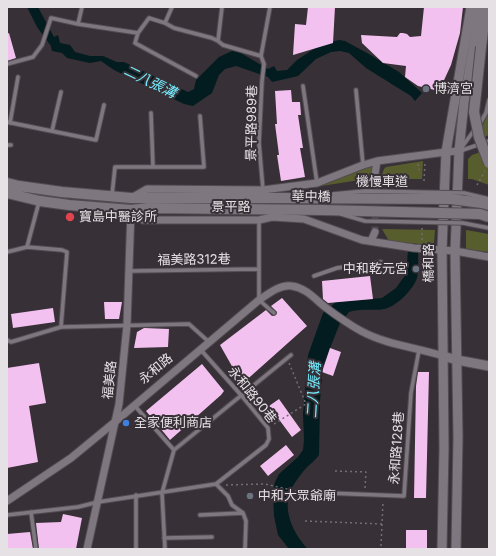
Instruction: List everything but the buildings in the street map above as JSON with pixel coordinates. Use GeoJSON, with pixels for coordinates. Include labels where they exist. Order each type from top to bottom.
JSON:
{"type":"FeatureCollection","features":[{"type":"Feature","properties":{"kind":"main road"},"geometry":{"type":"LineString","coordinates":[[486,7],[474,112],[479,137],[489,163]]}},
{"type":"Feature","properties":{"kind":"main road"},"geometry":{"type":"LineString","coordinates":[[7,182],[19,186],[62,192],[131,198],[148,203]]}},
{"type":"Feature","properties":{"kind":"main road","name":"景平路"},"geometry":{"type":"LineString","coordinates":[[7,193],[40,201],[132,210]]}},
{"type":"Feature","properties":{"kind":"main road","name":"華中橋"},"geometry":{"type":"LineString","coordinates":[[132,210],[148,203],[275,198],[451,199],[489,205]]}},
{"type":"Feature","properties":{"kind":"main road","name":"華中橋"},"geometry":{"type":"LineString","coordinates":[[148,203],[322,210],[480,214],[489,217]]}},
{"type":"Feature","properties":{"kind":"street","name":"橋和路"},"geometry":{"type":"LineString","coordinates":[[442,549],[442,249],[446,152],[471,7]]}},
{"type":"Feature","properties":{"kind":"street","name":"橋和路"},"geometry":{"type":"LineString","coordinates":[[456,549],[458,437],[455,251],[459,151],[464,103],[480,7]]}},
{"type":"Feature","properties":{"kind":"street","name":"景平路"},"geometry":{"type":"LineString","coordinates":[[131,198],[147,189],[263,190],[317,183],[363,164],[459,151]]}},
{"type":"Feature","properties":{"kind":"street"},"geometry":{"type":"LineString","coordinates":[[375,174],[377,161]]}},
{"type":"Feature","properties":{"kind":"street","name":"景平路"},"geometry":{"type":"LineString","coordinates":[[132,210],[143,220],[259,220],[272,217],[304,219],[362,240],[489,256]]}},
{"type":"Feature","properties":{"kind":"street","name":"福美路"},"geometry":{"type":"LineString","coordinates":[[87,549],[119,404],[127,325],[132,210]]}},
{"type":"Feature","properties":{"kind":"street"},"geometry":{"type":"LineString","coordinates":[[372,241],[376,232]]}},
{"type":"Feature","properties":{"kind":"street","name":"永和路"},"geometry":{"type":"LineString","coordinates":[[7,501],[57,468],[116,421],[259,300],[278,288],[291,286],[305,290],[346,322],[362,331],[381,340],[400,346],[420,349]]}},
{"type":"Feature","properties":{"kind":"street"},"geometry":{"type":"LineString","coordinates":[[420,349],[457,360],[489,366]]}},
{"type":"Feature","properties":{"kind":"street"},"geometry":{"type":"LineString","coordinates":[[443,521],[456,522]]}},
{"type":"Feature","properties":{"kind":"lane"},"geometry":{"type":"LineString","coordinates":[[78,24],[82,7]]}},
{"type":"Feature","properties":{"kind":"lane"},"geometry":{"type":"LineString","coordinates":[[164,23],[172,7]]}},
{"type":"Feature","properties":{"kind":"lane"},"geometry":{"type":"LineString","coordinates":[[218,41],[222,7]]}},
{"type":"Feature","properties":{"kind":"lane"},"geometry":{"type":"LineString","coordinates":[[196,76],[135,43],[138,33],[149,18],[174,28],[218,41],[223,45],[261,56],[270,7]]}},
{"type":"Feature","properties":{"kind":"lane"},"geometry":{"type":"LineString","coordinates":[[7,64],[33,57],[42,45],[51,18],[78,24],[138,33]]}},
{"type":"Feature","properties":{"kind":"lane","name":"景平路989巷"},"geometry":{"type":"LineString","coordinates":[[261,56],[264,64],[259,143],[263,190]]}},
{"type":"Feature","properties":{"kind":"lane"},"geometry":{"type":"LineString","coordinates":[[18,77],[8,122],[96,140],[104,105]]}},
{"type":"Feature","properties":{"kind":"lane"},"geometry":{"type":"LineString","coordinates":[[303,86],[317,183]]}},
{"type":"Feature","properties":{"kind":"lane"},"geometry":{"type":"LineString","coordinates":[[356,90],[363,164]]}},
{"type":"Feature","properties":{"kind":"lane"},"geometry":{"type":"LineString","coordinates":[[52,131],[61,92]]}},
{"type":"Feature","properties":{"kind":"lane"},"geometry":{"type":"LineString","coordinates":[[459,151],[483,119],[489,100]]}},
{"type":"Feature","properties":{"kind":"lane"},"geometry":{"type":"LineString","coordinates":[[151,113],[153,167]]}},
{"type":"Feature","properties":{"kind":"lane"},"geometry":{"type":"LineString","coordinates":[[112,196],[115,167],[204,167],[200,116]]}},
{"type":"Feature","properties":{"kind":"lane","name":"景平路"},"geometry":{"type":"LineString","coordinates":[[459,151],[489,141]]}},
{"type":"Feature","properties":{"kind":"lane","name":"機慢車道"},"geometry":{"type":"LineString","coordinates":[[275,198],[365,191],[464,193],[489,199]]}},
{"type":"Feature","properties":{"kind":"lane"},"geometry":{"type":"LineString","coordinates":[[28,247],[40,201]]}},
{"type":"Feature","properties":{"kind":"lane"},"geometry":{"type":"LineString","coordinates":[[322,210],[365,221],[463,224],[489,228]]}},
{"type":"Feature","properties":{"kind":"lane"},"geometry":{"type":"LineString","coordinates":[[259,220],[259,300],[274,313]]}},
{"type":"Feature","properties":{"kind":"lane"},"geometry":{"type":"LineString","coordinates":[[7,252],[28,247],[62,250],[66,252],[61,327]]}},
{"type":"Feature","properties":{"kind":"lane"},"geometry":{"type":"LineString","coordinates":[[314,275],[337,268],[381,262]]}},
{"type":"Feature","properties":{"kind":"lane","name":"福美路312巷"},"geometry":{"type":"LineString","coordinates":[[129,271],[259,269]]}},
{"type":"Feature","properties":{"kind":"lane"},"geometry":{"type":"LineString","coordinates":[[7,340],[11,342],[61,327],[189,324],[209,342]]}},
{"type":"Feature","properties":{"kind":"lane","name":"永和路90巷"},"geometry":{"type":"LineString","coordinates":[[200,349],[241,395],[268,428],[269,433],[269,439],[266,445],[216,484]]}},
{"type":"Feature","properties":{"kind":"lane","name":"永和路128巷"},"geometry":{"type":"LineString","coordinates":[[302,492],[404,496],[411,393],[420,349]]}},
{"type":"Feature","properties":{"kind":"lane"},"geometry":{"type":"LineString","coordinates":[[165,549],[162,493],[174,450],[291,355]]}},
{"type":"Feature","properties":{"kind":"lane"},"geometry":{"type":"LineString","coordinates":[[134,405],[174,450]]}},
{"type":"Feature","properties":{"kind":"lane"},"geometry":{"type":"LineString","coordinates":[[7,515],[78,507],[136,495],[162,493],[216,484],[228,496],[232,505],[243,513],[246,522],[246,549]]}},
{"type":"Feature","properties":{"kind":"lane"},"geometry":{"type":"LineString","coordinates":[[136,495],[136,549]]}},
{"type":"Feature","properties":{"kind":"lane"},"geometry":{"type":"LineString","coordinates":[[31,512],[36,549]]}},
{"type":"Feature","properties":{"kind":"lane"},"geometry":{"type":"LineString","coordinates":[[200,514],[243,513]]}},
{"type":"Feature","properties":{"kind":"lane"},"geometry":{"type":"LineString","coordinates":[[164,538],[212,537]]}},
{"type":"Feature","properties":{"kind":"path"},"geometry":{"type":"LineString","coordinates":[[418,163],[419,170]]}},
{"type":"Feature","properties":{"kind":"path"},"geometry":{"type":"LineString","coordinates":[[424,181],[425,163]]}},
{"type":"Feature","properties":{"kind":"path"},"geometry":{"type":"LineString","coordinates":[[422,228],[422,248]]}},
{"type":"Feature","properties":{"kind":"path"},"geometry":{"type":"LineString","coordinates":[[268,428],[306,404],[289,363]]}},
{"type":"Feature","properties":{"kind":"path"},"geometry":{"type":"LineString","coordinates":[[335,471],[366,472],[364,494]]}},
{"type":"Feature","properties":{"kind":"path"},"geometry":{"type":"LineString","coordinates":[[216,484],[265,484],[293,490]]}},
{"type":"Feature","properties":{"kind":"path"},"geometry":{"type":"LineString","coordinates":[[381,546],[384,495]]}},
{"type":"Feature","properties":{"kind":"path"},"geometry":{"type":"LineString","coordinates":[[305,521],[382,524]]}},
{"type":"Feature","properties":{"kind":"green space"},"geometry":{"type":"Polygon","coordinates":[[[489,112],[489,135],[475,141],[489,112]]]}},
{"type":"Feature","properties":{"kind":"green space"},"geometry":{"type":"Polygon","coordinates":[[[489,149],[489,185],[468,179],[468,159],[472,155],[489,149]]]}},
{"type":"Feature","properties":{"kind":"green space"},"geometry":{"type":"Polygon","coordinates":[[[423,161],[422,179],[366,179],[315,187],[369,166],[374,168],[372,174],[381,177],[386,167],[423,161]]]}},
{"type":"Feature","properties":{"kind":"green space"},"geometry":{"type":"Polygon","coordinates":[[[382,229],[435,230],[434,243],[431,243],[430,245],[389,241],[382,229]]]}},
{"type":"Feature","properties":{"kind":"green space"},"geometry":{"type":"Polygon","coordinates":[[[466,230],[489,234],[489,252],[466,249],[466,230]]]}},
{"type":"Feature","properties":{"kind":"water","name":"二八張溝"},"geometry":{"type":"Polygon","coordinates":[[[27,7],[38,7],[54,37],[58,35],[60,43],[70,45],[75,52],[90,56],[103,56],[117,62],[124,62],[188,92],[194,89],[196,80],[219,57],[232,51],[239,52],[268,69],[274,66],[277,71],[287,70],[297,60],[320,45],[339,40],[345,41],[399,72],[422,93],[415,101],[411,96],[366,68],[349,53],[340,51],[331,52],[316,59],[298,76],[272,82],[268,77],[236,66],[225,69],[219,75],[212,93],[193,106],[184,104],[114,70],[101,61],[90,63],[67,58],[62,53],[52,51],[51,46],[37,27],[27,7]]]}},
{"type":"Feature","properties":{"kind":"water","name":"二八張溝"},"geometry":{"type":"Polygon","coordinates":[[[408,250],[418,250],[418,272],[415,283],[408,293],[389,308],[349,312],[340,323],[323,366],[320,401],[319,455],[297,479],[288,497],[290,520],[296,533],[308,549],[289,549],[278,535],[274,516],[273,492],[275,482],[279,474],[298,457],[303,450],[303,414],[308,355],[323,313],[336,302],[382,298],[396,288],[406,274],[408,250]]]}},
{"type":"Feature","properties":{"kind":"tunnel"},"geometry":{"type":"LineString","coordinates":[[375,174],[375,232]]}},
{"type":"Feature","properties":{"kind":"place","name":"博濟宮"},"geometry":{"type":"Point","coordinates":[426,89]}},
{"type":"Feature","properties":{"kind":"place","name":"寶島中醫診所"},"geometry":{"type":"Point","coordinates":[70,217]}},
{"type":"Feature","properties":{"kind":"place","name":"中和乾元宮"},"geometry":{"type":"Point","coordinates":[416,269]}},
{"type":"Feature","properties":{"kind":"place","name":"全家便利商店"},"geometry":{"type":"Point","coordinates":[126,423]}},
{"type":"Feature","properties":{"kind":"place","name":"中和大眾爺廟"},"geometry":{"type":"Point","coordinates":[250,496]}}]}
